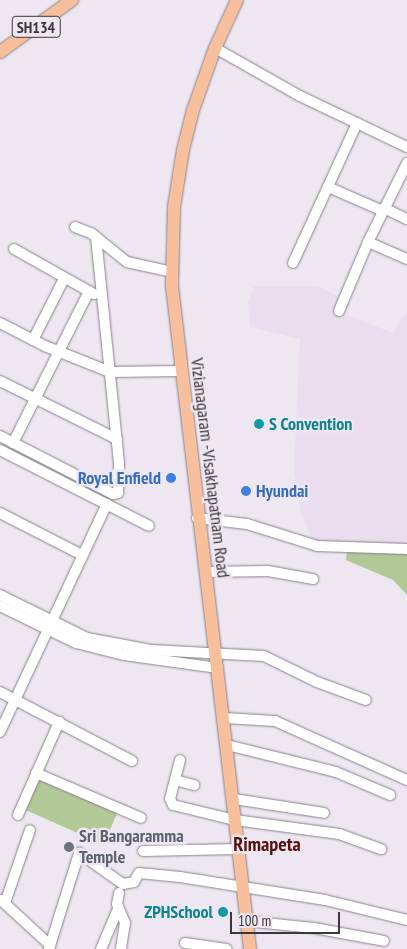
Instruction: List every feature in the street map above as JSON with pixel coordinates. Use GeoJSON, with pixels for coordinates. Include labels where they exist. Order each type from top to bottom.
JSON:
{"type":"FeatureCollection","features":[{"type":"Feature","properties":{"kind":"main road","name":"SH134"},"geometry":{"type":"LineString","coordinates":[[0,52],[72,0]]}},
{"type":"Feature","properties":{"kind":"main road","name":"Vizianagaram -Visakhapatnam Road"},"geometry":{"type":"LineString","coordinates":[[238,0],[216,48],[193,110],[183,150],[174,207],[172,272],[180,371],[197,518],[234,799],[250,949]]}},
{"type":"Feature","properties":{"kind":"street"},"geometry":{"type":"LineString","coordinates":[[216,48],[271,80],[407,147]]}},
{"type":"Feature","properties":{"kind":"street"},"geometry":{"type":"LineString","coordinates":[[293,263],[357,123]]}},
{"type":"Feature","properties":{"kind":"street"},"geometry":{"type":"LineString","coordinates":[[339,311],[368,242],[407,163]]}},
{"type":"Feature","properties":{"kind":"street"},"geometry":{"type":"LineString","coordinates":[[328,187],[407,219]]}},
{"type":"Feature","properties":{"kind":"street"},"geometry":{"type":"LineString","coordinates":[[75,227],[96,237],[126,262],[172,272]]}},
{"type":"Feature","properties":{"kind":"street"},"geometry":{"type":"LineString","coordinates":[[0,436],[116,494],[120,484],[117,439],[96,237]]}},
{"type":"Feature","properties":{"kind":"street"},"geometry":{"type":"LineString","coordinates":[[368,242],[407,259]]}},
{"type":"Feature","properties":{"kind":"street"},"geometry":{"type":"LineString","coordinates":[[14,249],[64,280],[101,298]]}},
{"type":"Feature","properties":{"kind":"street"},"geometry":{"type":"LineString","coordinates":[[33,340],[64,280]]}},
{"type":"Feature","properties":{"kind":"street"},"geometry":{"type":"LineString","coordinates":[[13,443],[89,291]]}},
{"type":"Feature","properties":{"kind":"street"},"geometry":{"type":"LineString","coordinates":[[0,323],[59,352],[110,372],[180,371]]}},
{"type":"Feature","properties":{"kind":"street"},"geometry":{"type":"LineString","coordinates":[[0,381],[117,439]]}},
{"type":"Feature","properties":{"kind":"street"},"geometry":{"type":"LineString","coordinates":[[0,450],[149,526]]}},
{"type":"Feature","properties":{"kind":"street"},"geometry":{"type":"LineString","coordinates":[[0,732],[107,504]]}},
{"type":"Feature","properties":{"kind":"street"},"geometry":{"type":"LineString","coordinates":[[0,513],[82,555]]}},
{"type":"Feature","properties":{"kind":"street"},"geometry":{"type":"LineString","coordinates":[[197,518],[260,527],[317,546],[407,549]]}},
{"type":"Feature","properties":{"kind":"street"},"geometry":{"type":"LineString","coordinates":[[205,572],[260,570],[313,579]]}},
{"type":"Feature","properties":{"kind":"street"},"geometry":{"type":"LineString","coordinates":[[0,596],[50,625],[76,643],[124,655],[218,668]]}},
{"type":"Feature","properties":{"kind":"street"},"geometry":{"type":"LineString","coordinates":[[0,606],[87,638],[112,644],[264,656],[317,682],[366,700]]}},
{"type":"Feature","properties":{"kind":"street"},"geometry":{"type":"LineString","coordinates":[[0,692],[132,760]]}},
{"type":"Feature","properties":{"kind":"street"},"geometry":{"type":"LineString","coordinates":[[224,718],[275,721],[407,780]]}},
{"type":"Feature","properties":{"kind":"street"},"geometry":{"type":"LineString","coordinates":[[18,815],[59,722]]}},
{"type":"Feature","properties":{"kind":"street"},"geometry":{"type":"LineString","coordinates":[[227,745],[336,772],[390,795]]}},
{"type":"Feature","properties":{"kind":"street"},"geometry":{"type":"LineString","coordinates":[[180,760],[171,804],[235,820],[339,834],[381,849]]}},
{"type":"Feature","properties":{"kind":"street"},"geometry":{"type":"LineString","coordinates":[[36,773],[141,818]]}},
{"type":"Feature","properties":{"kind":"street"},"geometry":{"type":"LineString","coordinates":[[175,780],[194,785]]}},
{"type":"Feature","properties":{"kind":"street"},"geometry":{"type":"LineString","coordinates":[[234,799],[324,813]]}},
{"type":"Feature","properties":{"kind":"street"},"geometry":{"type":"LineString","coordinates":[[30,830],[3,901],[49,947],[79,853],[123,884],[134,882],[139,873],[325,900],[407,920]]}},
{"type":"Feature","properties":{"kind":"street"},"geometry":{"type":"LineString","coordinates":[[143,851],[238,849]]}},
{"type":"Feature","properties":{"kind":"street"},"geometry":{"type":"LineString","coordinates":[[101,949],[118,909],[118,893]]}},
{"type":"Feature","properties":{"kind":"street"},"geometry":{"type":"LineString","coordinates":[[118,909],[125,923],[121,949]]}},
{"type":"Feature","properties":{"kind":"street"},"geometry":{"type":"LineString","coordinates":[[246,921],[314,928],[384,941]]}},
{"type":"Feature","properties":{"kind":"street"},"geometry":{"type":"LineString","coordinates":[[184,943],[227,949]]}},
{"type":"Feature","properties":{"kind":"shaded area"},"geometry":{"type":"Polygon","coordinates":[[[254,286],[319,286],[339,297],[335,310],[393,333],[407,312],[407,543],[313,541],[301,513],[294,469],[300,339],[250,327],[248,301],[254,286]]]}},
{"type":"Feature","properties":{"kind":"green space"},"geometry":{"type":"Polygon","coordinates":[[[347,550],[407,551],[407,595],[393,580],[346,560],[347,550]]]}},
{"type":"Feature","properties":{"kind":"green space"},"geometry":{"type":"Polygon","coordinates":[[[38,775],[118,811],[103,845],[23,809],[38,775]]]}},
{"type":"Feature","properties":{"kind":"place","name":"S Convention"},"geometry":{"type":"Point","coordinates":[259,424]}},
{"type":"Feature","properties":{"kind":"place","name":"Royal Enfield"},"geometry":{"type":"Point","coordinates":[171,478]}},
{"type":"Feature","properties":{"kind":"place","name":"Hyundai"},"geometry":{"type":"Point","coordinates":[246,491]}},
{"type":"Feature","properties":{"kind":"place","name":"Sri Bangaramma Temple"},"geometry":{"type":"Point","coordinates":[69,847]}},
{"type":"Feature","properties":{"kind":"place","name":"ZPHSchool"},"geometry":{"type":"Point","coordinates":[223,912]}},
{"type":"Feature","properties":{"kind":"district","name":"Rimapeta"},"geometry":{"type":"Point","coordinates":[267,844]}}]}
